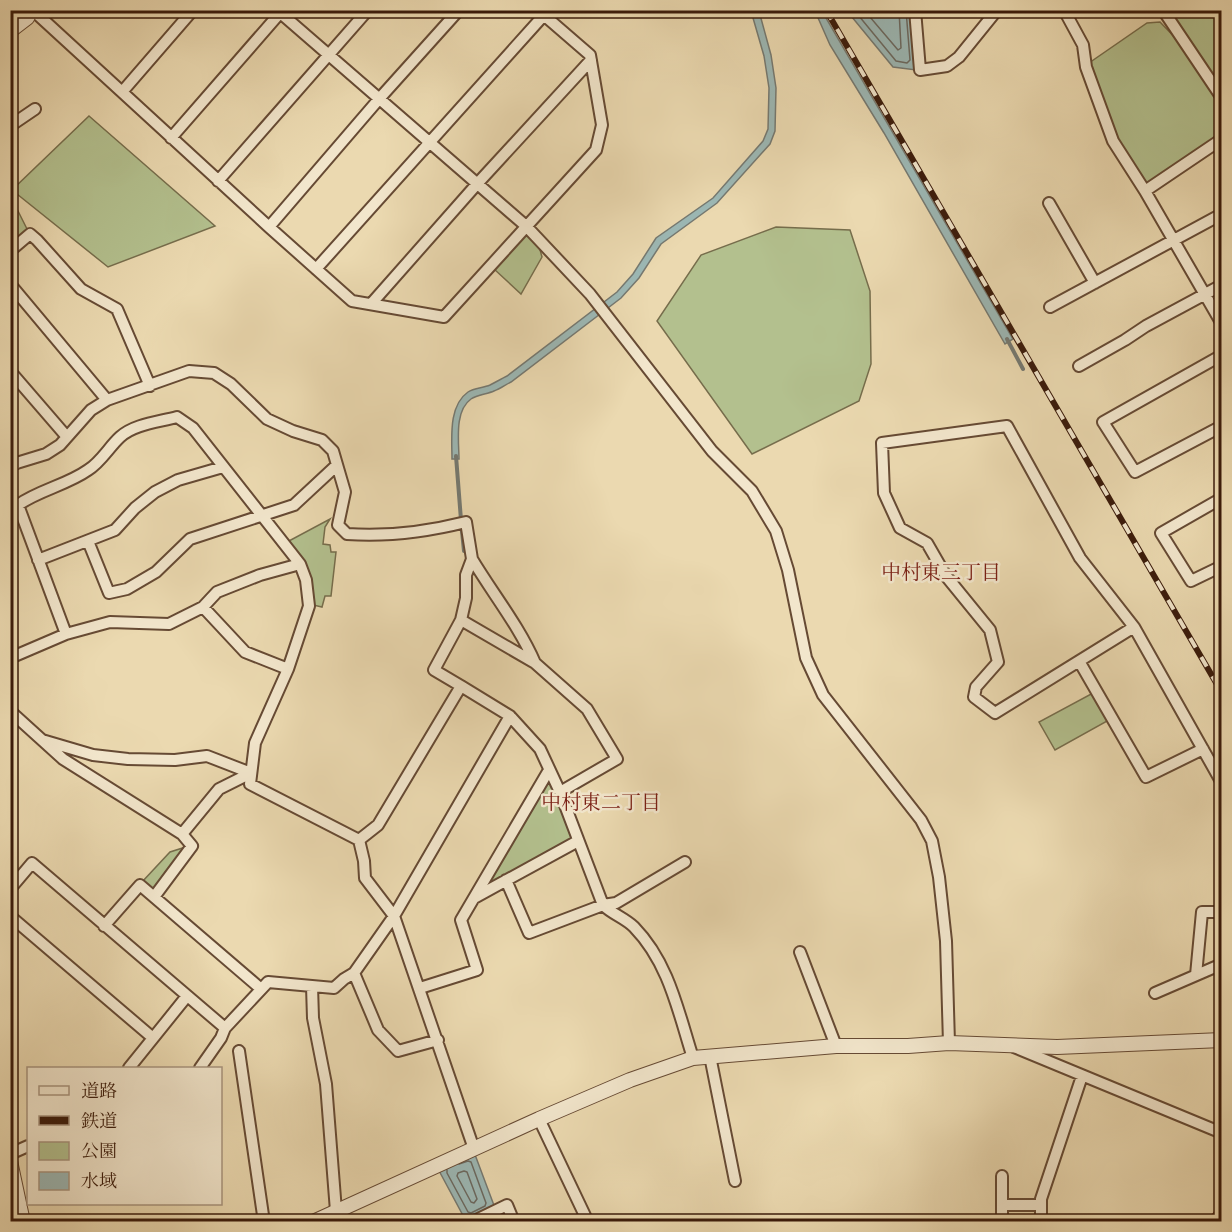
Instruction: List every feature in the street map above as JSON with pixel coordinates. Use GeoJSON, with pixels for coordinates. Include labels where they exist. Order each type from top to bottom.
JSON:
{"type":"FeatureCollection","features":[{"type":"Feature","properties":{"kind":"street"},"geometry":{"type":"LineString","coordinates":[[10,31],[33,12],[58,10]]}},
{"type":"Feature","properties":{"kind":"street"},"geometry":{"type":"LineString","coordinates":[[122,93],[193,10]]}},
{"type":"Feature","properties":{"kind":"street"},"geometry":{"type":"LineString","coordinates":[[218,181],[368,10]]}},
{"type":"Feature","properties":{"kind":"street"},"geometry":{"type":"LineString","coordinates":[[269,227],[459,10]]}},
{"type":"Feature","properties":{"kind":"street"},"geometry":{"type":"LineString","coordinates":[[915,10],[920,70],[947,66],[959,57],[997,10]]}},
{"type":"Feature","properties":{"kind":"street"},"geometry":{"type":"LineString","coordinates":[[1064,10],[1083,45],[1086,67],[1113,141],[1145,190],[1221,324]]}},
{"type":"Feature","properties":{"kind":"street"},"geometry":{"type":"LineString","coordinates":[[1163,10],[1221,98]]}},
{"type":"Feature","properties":{"kind":"street"},"geometry":{"type":"LineString","coordinates":[[33,12],[218,181],[269,227],[316,269],[352,301],[444,317],[596,150],[602,125],[590,55],[541,13],[316,269]]}},
{"type":"Feature","properties":{"kind":"street"},"geometry":{"type":"LineString","coordinates":[[171,138],[278,12],[526,226],[590,294],[712,451],[752,491],[776,531],[788,570],[806,658],[823,695],[921,820],[932,841],[939,877],[946,941],[949,1043]]}},
{"type":"Feature","properties":{"kind":"street"},"geometry":{"type":"LineString","coordinates":[[371,304],[591,60]]}},
{"type":"Feature","properties":{"kind":"street"},"geometry":{"type":"LineString","coordinates":[[10,126],[35,109]]}},
{"type":"Feature","properties":{"kind":"street"},"geometry":{"type":"LineString","coordinates":[[1145,190],[1221,140]]}},
{"type":"Feature","properties":{"kind":"street"},"geometry":{"type":"LineString","coordinates":[[1049,203],[1095,283]]}},
{"type":"Feature","properties":{"kind":"street"},"geometry":{"type":"LineString","coordinates":[[1050,307],[1221,214]]}},
{"type":"Feature","properties":{"kind":"street"},"geometry":{"type":"LineString","coordinates":[[10,251],[30,234],[81,289],[117,309],[150,386]]}},
{"type":"Feature","properties":{"kind":"street"},"geometry":{"type":"LineString","coordinates":[[10,284],[107,400]]}},
{"type":"Feature","properties":{"kind":"street"},"geometry":{"type":"LineString","coordinates":[[1079,366],[1221,285]]}},
{"type":"Feature","properties":{"kind":"street"},"geometry":{"type":"LineString","coordinates":[[1221,355],[1103,422],[1135,472],[1221,426]]}},
{"type":"Feature","properties":{"kind":"street"},"geometry":{"type":"LineString","coordinates":[[10,371],[67,437]]}},
{"type":"Feature","properties":{"kind":"street"},"geometry":{"type":"LineString","coordinates":[[11,463],[46,454],[60,445],[91,410],[107,400],[189,371],[214,373],[231,384],[267,419],[322,441],[333,451],[345,492],[338,525],[347,534],[374,536],[403,534],[430,531],[466,522],[472,559],[507,610],[528,645],[535,663]]}},
{"type":"Feature","properties":{"kind":"street"},"geometry":{"type":"LineString","coordinates":[[66,634],[18,505],[90,470],[122,435],[142,426],[177,417],[193,428],[263,516],[300,564],[306,580],[309,606],[288,669],[255,743],[250,784],[359,840],[365,878],[394,916],[474,1149]]}},
{"type":"Feature","properties":{"kind":"street"},"geometry":{"type":"LineString","coordinates":[[1134,627],[994,712],[974,697],[976,687],[998,662],[990,630],[946,576],[927,543],[900,528],[884,493],[882,443],[1007,426],[1080,558],[1134,627],[1221,783]]}},
{"type":"Feature","properties":{"kind":"street"},"geometry":{"type":"LineString","coordinates":[[88,541],[109,593],[127,589],[156,572],[190,539],[294,505],[337,465]]}},
{"type":"Feature","properties":{"kind":"street"},"geometry":{"type":"LineString","coordinates":[[38,560],[115,530],[154,492],[178,480],[223,467]]}},
{"type":"Feature","properties":{"kind":"street"},"geometry":{"type":"LineString","coordinates":[[1221,498],[1161,533],[1191,580],[1221,566]]}},
{"type":"Feature","properties":{"kind":"street"},"geometry":{"type":"LineString","coordinates":[[472,559],[466,575],[466,598],[461,620],[434,670],[510,716],[540,749],[560,792],[603,905],[632,925],[666,971],[693,1058]]}},
{"type":"Feature","properties":{"kind":"street"},"geometry":{"type":"LineString","coordinates":[[10,658],[66,634],[110,622],[169,624],[203,607],[217,592],[260,575],[300,564]]}},
{"type":"Feature","properties":{"kind":"street"},"geometry":{"type":"LineString","coordinates":[[203,607],[245,652],[288,669]]}},
{"type":"Feature","properties":{"kind":"street"},"geometry":{"type":"LineString","coordinates":[[461,620],[535,663],[587,709],[617,759],[560,792]]}},
{"type":"Feature","properties":{"kind":"street"},"geometry":{"type":"LineString","coordinates":[[1079,661],[1146,777],[1203,749]]}},
{"type":"Feature","properties":{"kind":"street"},"geometry":{"type":"LineString","coordinates":[[359,840],[378,825],[461,686]]}},
{"type":"Feature","properties":{"kind":"street"},"geometry":{"type":"LineString","coordinates":[[10,711],[63,759],[182,834],[192,846],[154,897]]}},
{"type":"Feature","properties":{"kind":"street"},"geometry":{"type":"LineString","coordinates":[[201,1067],[221,1038],[225,1028],[268,982],[334,988],[354,973],[394,916],[510,716]]}},
{"type":"Feature","properties":{"kind":"street"},"geometry":{"type":"LineString","coordinates":[[42,740],[93,755],[119,758],[175,760],[207,756],[251,773]]}},
{"type":"Feature","properties":{"kind":"street"},"geometry":{"type":"LineString","coordinates":[[420,988],[477,970],[461,920],[549,770]]}},
{"type":"Feature","properties":{"kind":"street"},"geometry":{"type":"LineString","coordinates":[[182,834],[219,789],[251,773]]}},
{"type":"Feature","properties":{"kind":"street"},"geometry":{"type":"LineString","coordinates":[[473,898],[578,841]]}},
{"type":"Feature","properties":{"kind":"street"},"geometry":{"type":"LineString","coordinates":[[506,880],[529,933],[603,905],[616,903],[685,862]]}},
{"type":"Feature","properties":{"kind":"street"},"geometry":{"type":"LineString","coordinates":[[10,890],[32,863],[225,1028]]}},
{"type":"Feature","properties":{"kind":"street"},"geometry":{"type":"LineString","coordinates":[[104,926],[140,885],[260,988]]}},
{"type":"Feature","properties":{"kind":"street"},"geometry":{"type":"LineString","coordinates":[[1196,975],[1202,912],[1221,912]]}},
{"type":"Feature","properties":{"kind":"street"},"geometry":{"type":"LineString","coordinates":[[10,916],[153,1038]]}},
{"type":"Feature","properties":{"kind":"street"},"geometry":{"type":"LineString","coordinates":[[800,952],[836,1046]]}},
{"type":"Feature","properties":{"kind":"street"},"geometry":{"type":"LineString","coordinates":[[1155,993],[1221,964]]}},
{"type":"Feature","properties":{"kind":"street"},"geometry":{"type":"LineString","coordinates":[[354,973],[378,1030],[398,1051],[438,1040]]}},
{"type":"Feature","properties":{"kind":"street"},"geometry":{"type":"LineString","coordinates":[[312,986],[313,1018],[326,1084],[336,1211]]}},
{"type":"Feature","properties":{"kind":"street"},"geometry":{"type":"LineString","coordinates":[[130,1067],[188,996]]}},
{"type":"Feature","properties":{"kind":"street"},"geometry":{"type":"LineString","coordinates":[[313,1221],[538,1119],[630,1080],[693,1058],[836,1046],[908,1046],[949,1043],[1058,1047],[1221,1040]]}},
{"type":"Feature","properties":{"kind":"street"},"geometry":{"type":"LineString","coordinates":[[1013,1047],[1221,1133]]}},
{"type":"Feature","properties":{"kind":"street"},"geometry":{"type":"LineString","coordinates":[[239,1051],[264,1221]]}},
{"type":"Feature","properties":{"kind":"street"},"geometry":{"type":"LineString","coordinates":[[710,1056],[735,1181]]}},
{"type":"Feature","properties":{"kind":"street"},"geometry":{"type":"LineString","coordinates":[[1041,1221],[1041,1199],[1082,1076]]}},
{"type":"Feature","properties":{"kind":"street"},"geometry":{"type":"LineString","coordinates":[[538,1119],[588,1221]]}},
{"type":"Feature","properties":{"kind":"street"},"geometry":{"type":"LineString","coordinates":[[10,1154],[27,1146]]}},
{"type":"Feature","properties":{"kind":"street"},"geometry":{"type":"LineString","coordinates":[[10,1161],[23,1221]]}},
{"type":"Feature","properties":{"kind":"street"},"geometry":{"type":"LineString","coordinates":[[1002,1176],[1002,1221]]}},
{"type":"Feature","properties":{"kind":"street"},"geometry":{"type":"LineString","coordinates":[[472,1221],[507,1205],[514,1221]]}},
{"type":"Feature","properties":{"kind":"street"},"geometry":{"type":"LineString","coordinates":[[1002,1205],[1041,1205]]}},
{"type":"Feature","properties":{"kind":"street"},"geometry":{"type":"LineString","coordinates":[[1215,1221],[1221,1212]]}},
{"type":"Feature","properties":{"kind":"green space"},"geometry":{"type":"Polygon","coordinates":[[[1161,11],[1221,11],[1221,87],[1163,19],[1161,11]]]}},
{"type":"Feature","properties":{"kind":"green space"},"geometry":{"type":"Polygon","coordinates":[[[1160,22],[1187,50],[1221,103],[1221,135],[1147,186],[1116,139],[1089,63],[1147,23],[1160,22]]]}},
{"type":"Feature","properties":{"kind":"green space"},"geometry":{"type":"Polygon","coordinates":[[[89,116],[215,226],[108,267],[12,190],[89,116]]]}},
{"type":"Feature","properties":{"kind":"green space"},"geometry":{"type":"Polygon","coordinates":[[[10,195],[28,231],[10,246],[10,195]]]}},
{"type":"Feature","properties":{"kind":"green space"},"geometry":{"type":"Polygon","coordinates":[[[776,227],[850,230],[870,291],[871,364],[859,401],[752,454],[657,321],[701,255],[776,227]]]}},
{"type":"Feature","properties":{"kind":"green space"},"geometry":{"type":"Polygon","coordinates":[[[526,231],[539,246],[542,257],[521,294],[494,269],[526,231]]]}},
{"type":"Feature","properties":{"kind":"green space"},"geometry":{"type":"Polygon","coordinates":[[[330,519],[325,527],[323,544],[330,545],[331,552],[336,552],[331,596],[325,596],[322,607],[313,605],[311,585],[305,565],[287,542],[330,519]]]}},
{"type":"Feature","properties":{"kind":"green space"},"geometry":{"type":"Polygon","coordinates":[[[1093,693],[1109,720],[1055,750],[1039,722],[1093,693]]]}},
{"type":"Feature","properties":{"kind":"green space"},"geometry":{"type":"Polygon","coordinates":[[[548,775],[575,839],[479,893],[548,775]]]}},
{"type":"Feature","properties":{"kind":"green space"},"geometry":{"type":"Polygon","coordinates":[[[189,846],[154,893],[142,882],[170,852],[189,846]]]}},
{"type":"Feature","properties":{"kind":"water"},"geometry":{"type":"Polygon","coordinates":[[[751,11],[759,11],[771,55],[776,88],[775,131],[770,144],[717,203],[661,244],[639,278],[621,298],[511,382],[471,399],[462,411],[460,419],[459,459],[452,459],[452,423],[462,398],[470,391],[490,385],[507,376],[617,292],[633,274],[656,238],[713,198],[763,141],[768,129],[769,88],[764,56],[751,11]]]}},
{"type":"Feature","properties":{"kind":"water"},"geometry":{"type":"Polygon","coordinates":[[[815,11],[822,11],[1013,339],[1005,344],[884,133],[830,45],[815,11]]]}},
{"type":"Feature","properties":{"kind":"water"},"geometry":{"type":"Polygon","coordinates":[[[847,11],[912,11],[916,70],[893,67],[847,11]]]}},
{"type":"Feature","properties":{"kind":"water"},"geometry":{"type":"Polygon","coordinates":[[[474,1152],[495,1208],[466,1221],[437,1167],[474,1152]]]}},
{"type":"Feature","properties":{"kind":"waterway"},"geometry":{"type":"LineString","coordinates":[[1007,339],[1023,369]]}},
{"type":"Feature","properties":{"kind":"waterway"},"geometry":{"type":"LineString","coordinates":[[456,456],[461,520]]}},
{"type":"Feature","properties":{"kind":"waterway"},"geometry":{"type":"LineString","coordinates":[[462,531],[464,551]]}},
{"type":"Feature","properties":{"kind":"railway"},"geometry":{"type":"LineString","coordinates":[[826,10],[1222,693]]}},
{"type":"Feature","properties":{"kind":"district","name":"中村東三丁目"},"geometry":{"type":"Point","coordinates":[941,572]}},
{"type":"Feature","properties":{"kind":"district","name":"中村東二丁目"},"geometry":{"type":"Point","coordinates":[601,802]}}]}
